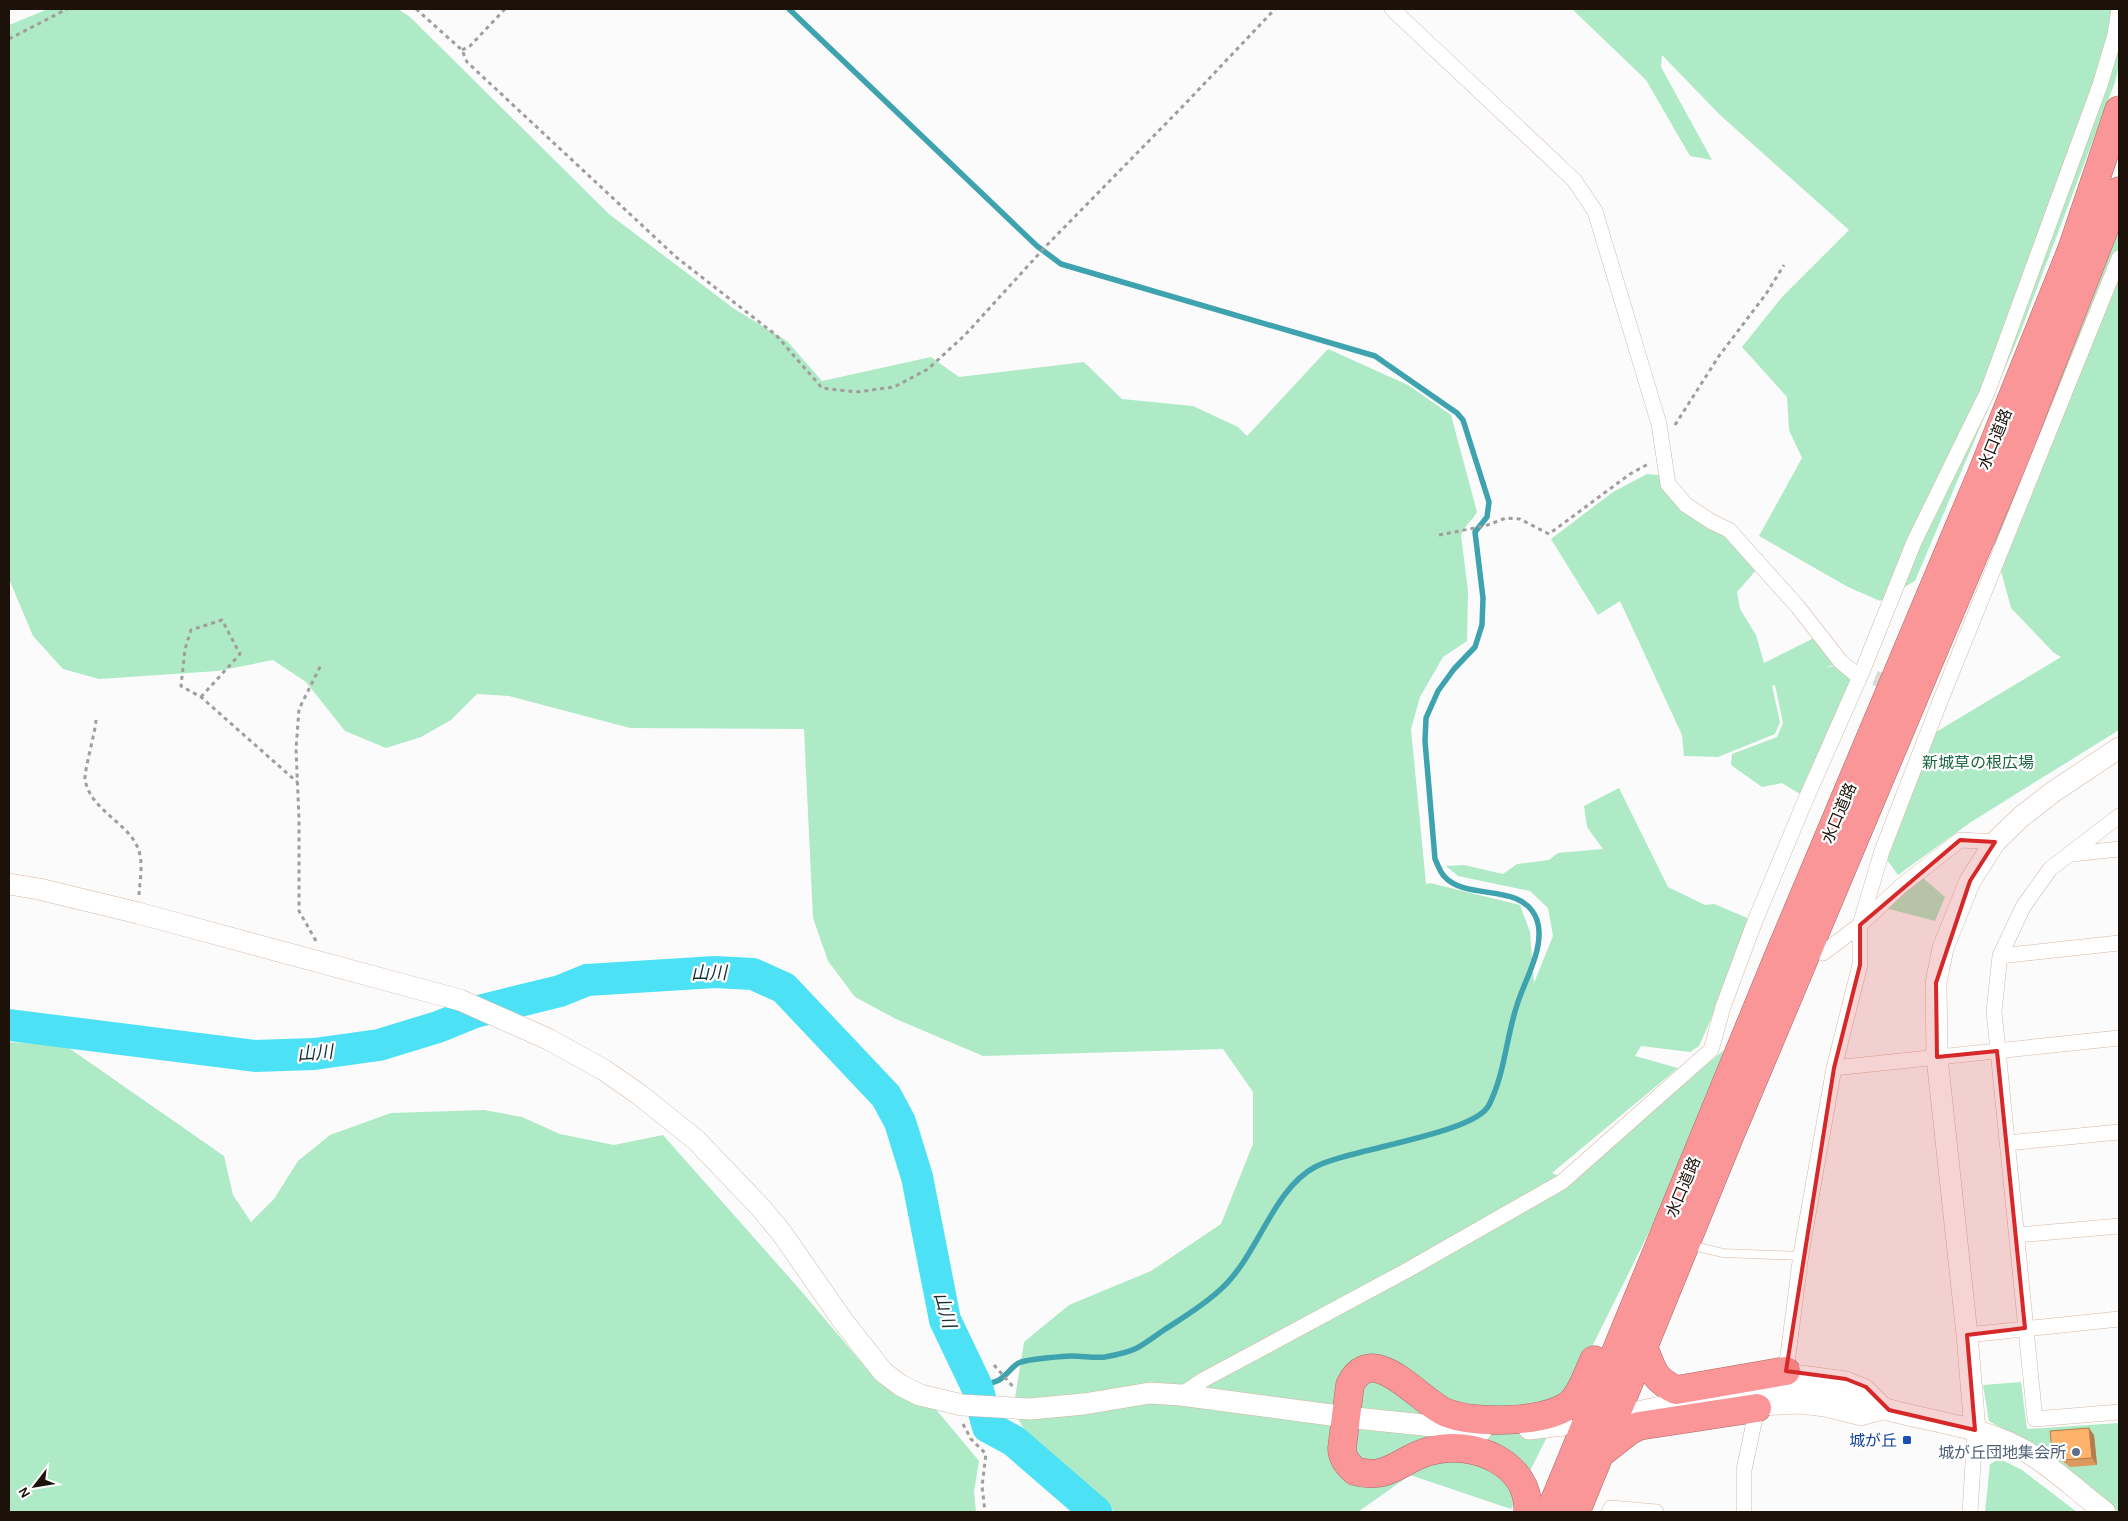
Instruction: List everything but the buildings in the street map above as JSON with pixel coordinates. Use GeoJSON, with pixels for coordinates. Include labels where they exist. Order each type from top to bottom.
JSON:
{"type":"FeatureCollection","features":[{"type":"Feature","properties":{"kind":"highway","name":"水口道路"},"geometry":{"type":"LineString","coordinates":[[1550,1512],[1642,1286],[1981,474],[2072,249],[2119,110]]}},
{"type":"Feature","properties":{"kind":"highway","name":"水口道路"},"geometry":{"type":"LineString","coordinates":[[1576,1512],[1685,1245],[2015,457],[2119,191]]}},
{"type":"Feature","properties":{"kind":"highway"},"geometry":{"type":"LineString","coordinates":[[1528,1512],[1524,1488],[1516,1473],[1507,1464],[1475,1451],[1460,1449],[1431,1451],[1380,1474],[1355,1471],[1342,1454],[1350,1385],[1354,1376],[1362,1370],[1371,1368],[1392,1374],[1446,1413],[1462,1416],[1503,1421],[1533,1416],[1564,1407],[1572,1402],[1578,1393],[1626,1294],[1642,1286]]}},
{"type":"Feature","properties":{"kind":"highway"},"geometry":{"type":"LineString","coordinates":[[1644,1349],[1655,1376],[1662,1383],[1676,1390],[1786,1371]]}},
{"type":"Feature","properties":{"kind":"highway"},"geometry":{"type":"LineString","coordinates":[[1601,1454],[1629,1431],[1639,1426],[1757,1408]]}},
{"type":"Feature","properties":{"kind":"street"},"geometry":{"type":"LineString","coordinates":[[1392,9],[1574,180],[1595,211],[1659,424],[1668,484],[1686,505],[1712,522],[1729,530],[1798,607],[1840,662],[1865,676]]}},
{"type":"Feature","properties":{"kind":"street"},"geometry":{"type":"LineString","coordinates":[[1181,1395],[1212,1375],[1404,1272],[1562,1182],[1711,1050],[1723,1007],[1755,921],[1865,676],[1914,542],[1987,394],[2100,85],[2115,35],[2119,9]]}},
{"type":"Feature","properties":{"kind":"street"},"geometry":{"type":"LineString","coordinates":[[1889,1410],[1866,1387],[1846,1378],[1786,1371],[1801,1256],[1834,1068],[1860,965],[1860,925],[1882,851],[1932,701],[2119,258]]}},
{"type":"Feature","properties":{"kind":"street"},"geometry":{"type":"LineString","coordinates":[[1970,1512],[1975,1430],[1968,1335],[1937,1057],[1936,983],[1943,948],[1970,881],[1995,842],[2022,816],[2053,792],[2119,748]]}},
{"type":"Feature","properties":{"kind":"street"},"geometry":{"type":"LineString","coordinates":[[2119,816],[2072,854],[2050,869],[2023,907],[2000,956],[1994,1010],[2035,1419],[2119,1412]]}},
{"type":"Feature","properties":{"kind":"street"},"geometry":{"type":"LineString","coordinates":[[1823,953],[1860,925],[1900,887],[1960,840],[1995,842]]}},
{"type":"Feature","properties":{"kind":"street"},"geometry":{"type":"LineString","coordinates":[[2072,854],[2119,849]]}},
{"type":"Feature","properties":{"kind":"street"},"geometry":{"type":"LineString","coordinates":[[9,884],[39,889],[138,913],[460,1000],[548,1039],[604,1070],[640,1095],[696,1140],[761,1208],[843,1321],[884,1372],[900,1385],[920,1395],[959,1405],[998,1409],[1030,1409],[1084,1404],[1150,1393],[1181,1395],[1346,1417],[1488,1431],[1508,1431],[1563,1424]]}},
{"type":"Feature","properties":{"kind":"street"},"geometry":{"type":"LineString","coordinates":[[2000,956],[2119,943]]}},
{"type":"Feature","properties":{"kind":"street"},"geometry":{"type":"LineString","coordinates":[[1715,1036],[1731,1030]]}},
{"type":"Feature","properties":{"kind":"street"},"geometry":{"type":"LineString","coordinates":[[1834,1068],[2119,1038]]}},
{"type":"Feature","properties":{"kind":"street"},"geometry":{"type":"LineString","coordinates":[[2007,1144],[2119,1132]]}},
{"type":"Feature","properties":{"kind":"street"},"geometry":{"type":"LineString","coordinates":[[2016,1235],[2119,1226]]}},
{"type":"Feature","properties":{"kind":"street"},"geometry":{"type":"LineString","coordinates":[[1968,1335],[2119,1319]]}},
{"type":"Feature","properties":{"kind":"street"},"geometry":{"type":"LineString","coordinates":[[1632,1413],[1731,1394],[1764,1390],[1801,1390],[1848,1397],[1889,1410],[1975,1430],[2030,1454],[2105,1512]]}},
{"type":"Feature","properties":{"kind":"street"},"geometry":{"type":"LineString","coordinates":[[1744,1512],[1744,1470],[1757,1408],[1801,1406],[1825,1409],[1860,1418],[1889,1410]]}},
{"type":"Feature","properties":{"kind":"street"},"geometry":{"type":"LineString","coordinates":[[1609,1512],[1611,1508],[1656,1512]]}},
{"type":"Feature","properties":{"kind":"lane"},"geometry":{"type":"LineString","coordinates":[[1685,1245],[1723,1253],[1801,1256]]}},
{"type":"Feature","properties":{"kind":"path"},"geometry":{"type":"LineString","coordinates":[[9,39],[66,9]]}},
{"type":"Feature","properties":{"kind":"path"},"geometry":{"type":"LineString","coordinates":[[416,9],[462,50],[468,62],[676,257],[776,335],[822,388],[856,392],[894,388],[928,368],[965,335],[1047,245],[1275,9]]}},
{"type":"Feature","properties":{"kind":"path"},"geometry":{"type":"LineString","coordinates":[[462,50],[470,46],[505,9]]}},
{"type":"Feature","properties":{"kind":"path"},"geometry":{"type":"LineString","coordinates":[[1439,535],[1485,526],[1506,518],[1520,519],[1549,534],[1630,474],[1652,462],[1663,451],[1673,429],[1719,356],[1766,294],[1784,265]]}},
{"type":"Feature","properties":{"kind":"path"},"geometry":{"type":"LineString","coordinates":[[201,697],[240,654],[222,620],[191,630],[185,649],[181,686],[201,697],[298,782]]}},
{"type":"Feature","properties":{"kind":"path"},"geometry":{"type":"LineString","coordinates":[[322,662],[299,709],[296,749],[299,911],[333,967]]}},
{"type":"Feature","properties":{"kind":"path"},"geometry":{"type":"LineString","coordinates":[[96,720],[85,780],[97,804],[128,834],[137,846],[141,860],[138,913]]}},
{"type":"Feature","properties":{"kind":"path"},"geometry":{"type":"LineString","coordinates":[[994,1365],[1013,1386]]}},
{"type":"Feature","properties":{"kind":"path"},"geometry":{"type":"LineString","coordinates":[[959,1405],[960,1419],[972,1439],[986,1454],[982,1486],[985,1512]]}},
{"type":"Feature","properties":{"kind":"highlighted area"},"geometry":{"type":"Polygon","coordinates":[[[1960,840],[1995,842],[1970,881],[1936,983],[1937,1057],[1997,1051],[2025,1328],[1967,1335],[1975,1430],[1889,1410],[1866,1387],[1846,1379],[1786,1371],[1834,1068],[1860,965],[1860,925],[1960,840]]]}},
{"type":"Feature","properties":{"kind":"green space"},"geometry":{"type":"Polygon","coordinates":[[[48,9],[398,9],[410,17],[609,214],[733,308],[787,341],[822,381],[931,357],[959,377],[1084,362],[1122,399],[1193,406],[1238,427],[1247,436],[1328,349],[1408,385],[1451,415],[1477,512],[1461,535],[1468,591],[1467,641],[1443,657],[1420,697],[1411,729],[1426,884],[1430,883],[1520,905],[1530,932],[1534,983],[1553,936],[1548,908],[1530,891],[1458,876],[1446,866],[1464,865],[1503,874],[1517,864],[1549,860],[1558,853],[1603,849],[1587,827],[1584,806],[1619,788],[1668,887],[1705,905],[1714,904],[1750,919],[1749,934],[1699,1046],[1690,1052],[1641,1046],[1635,1056],[1678,1068],[1552,1173],[1569,1181],[1724,1050],[1675,1180],[1511,1509],[1410,1475],[1358,1512],[1115,1512],[1044,1463],[1013,1410],[1024,1342],[1069,1305],[1151,1271],[1221,1224],[1253,1144],[1253,1092],[1223,1049],[983,1056],[896,1019],[855,997],[828,961],[813,918],[804,729],[630,728],[509,696],[477,694],[451,720],[421,737],[386,748],[345,731],[306,682],[273,660],[218,671],[99,679],[63,669],[33,636],[9,579],[9,25],[48,9]]]}},
{"type":"Feature","properties":{"kind":"green space"},"geometry":{"type":"Polygon","coordinates":[[[1572,9],[2119,9],[2119,66],[2115,82],[2020,333],[1915,581],[1880,601],[1848,587],[1759,536],[1802,458],[1789,430],[1787,397],[1742,347],[1782,297],[1849,230],[1720,115],[1662,55],[1661,67],[1712,160],[1690,156],[1646,80],[1572,9]]]}},
{"type":"Feature","properties":{"kind":"green space","name":"新城草の根広場"},"geometry":{"type":"Polygon","coordinates":[[[2116,227],[2119,229],[2119,730],[1971,822],[1898,875],[1887,860],[1936,732],[2061,657],[2054,653],[2011,608],[1994,545],[2098,260],[2116,227]]]}},
{"type":"Feature","properties":{"kind":"green space"},"geometry":{"type":"Polygon","coordinates":[[[1647,474],[1659,475],[1679,505],[1720,533],[1759,567],[1737,592],[1740,609],[1756,635],[1764,663],[1818,636],[1837,663],[1825,668],[1840,664],[1852,676],[1803,796],[1782,783],[1762,787],[1731,765],[1732,754],[1777,737],[1783,723],[1775,685],[1772,686],[1780,722],[1775,734],[1718,757],[1684,756],[1682,735],[1620,601],[1598,615],[1551,539],[1613,492],[1647,474]]]}},
{"type":"Feature","properties":{"kind":"green space"},"geometry":{"type":"Polygon","coordinates":[[[1922,877],[1945,897],[1935,921],[1885,908],[1922,877]]]}},
{"type":"Feature","properties":{"kind":"green space"},"geometry":{"type":"Polygon","coordinates":[[[9,1042],[66,1046],[224,1156],[233,1195],[251,1222],[274,1199],[298,1161],[330,1135],[391,1113],[484,1110],[522,1117],[560,1134],[614,1145],[663,1135],[802,1292],[878,1382],[934,1407],[979,1461],[974,1492],[976,1512],[9,1512],[9,1042]]]}},
{"type":"Feature","properties":{"kind":"green space"},"geometry":{"type":"Polygon","coordinates":[[[2021,1382],[2027,1429],[2119,1423],[2119,1512],[2042,1452],[1989,1421],[1983,1385],[2021,1382]]]}},
{"type":"Feature","properties":{"kind":"green space"},"geometry":{"type":"Polygon","coordinates":[[[2000,1459],[2022,1470],[2077,1512],[1985,1512],[1990,1464],[2000,1459]]]}},
{"type":"Feature","properties":{"kind":"waterway"},"geometry":{"type":"LineString","coordinates":[[789,9],[1037,246],[1061,264],[1375,356],[1457,413],[1463,420],[1489,502],[1487,517],[1475,532],[1483,598],[1482,625],[1475,647],[1454,669],[1438,691],[1426,718],[1425,741],[1435,859],[1441,872],[1454,884],[1520,900],[1530,908],[1537,920],[1539,930],[1539,941],[1533,964],[1513,1017],[1499,1081],[1489,1105],[1479,1115],[1461,1124],[1437,1133],[1332,1160],[1315,1167],[1300,1177],[1276,1207],[1245,1260],[1221,1289],[1194,1311],[1137,1348],[1125,1353],[1105,1357],[1066,1356],[1021,1362],[999,1380],[977,1387]]}},
{"type":"Feature","properties":{"kind":"waterway","name":"山川"},"geometry":{"type":"LineString","coordinates":[[9,1025],[255,1056],[314,1054],[379,1045],[438,1027],[475,1012],[560,991],[587,980],[715,972],[753,974],[784,988],[886,1096],[900,1122],[917,1177],[945,1320],[977,1387],[988,1427],[1014,1441],[1096,1512]]}},
{"type":"Feature","properties":{"kind":"tunnel"},"geometry":{"type":"LineString","coordinates":[[1875,678],[1898,687]]}},
{"type":"Feature","properties":{"kind":"place","name":"城が丘"},"geometry":{"type":"Point","coordinates":[1907,1440]}},
{"type":"Feature","properties":{"kind":"place","name":"城が丘団地集会所"},"geometry":{"type":"Point","coordinates":[2076,1452]}}]}
